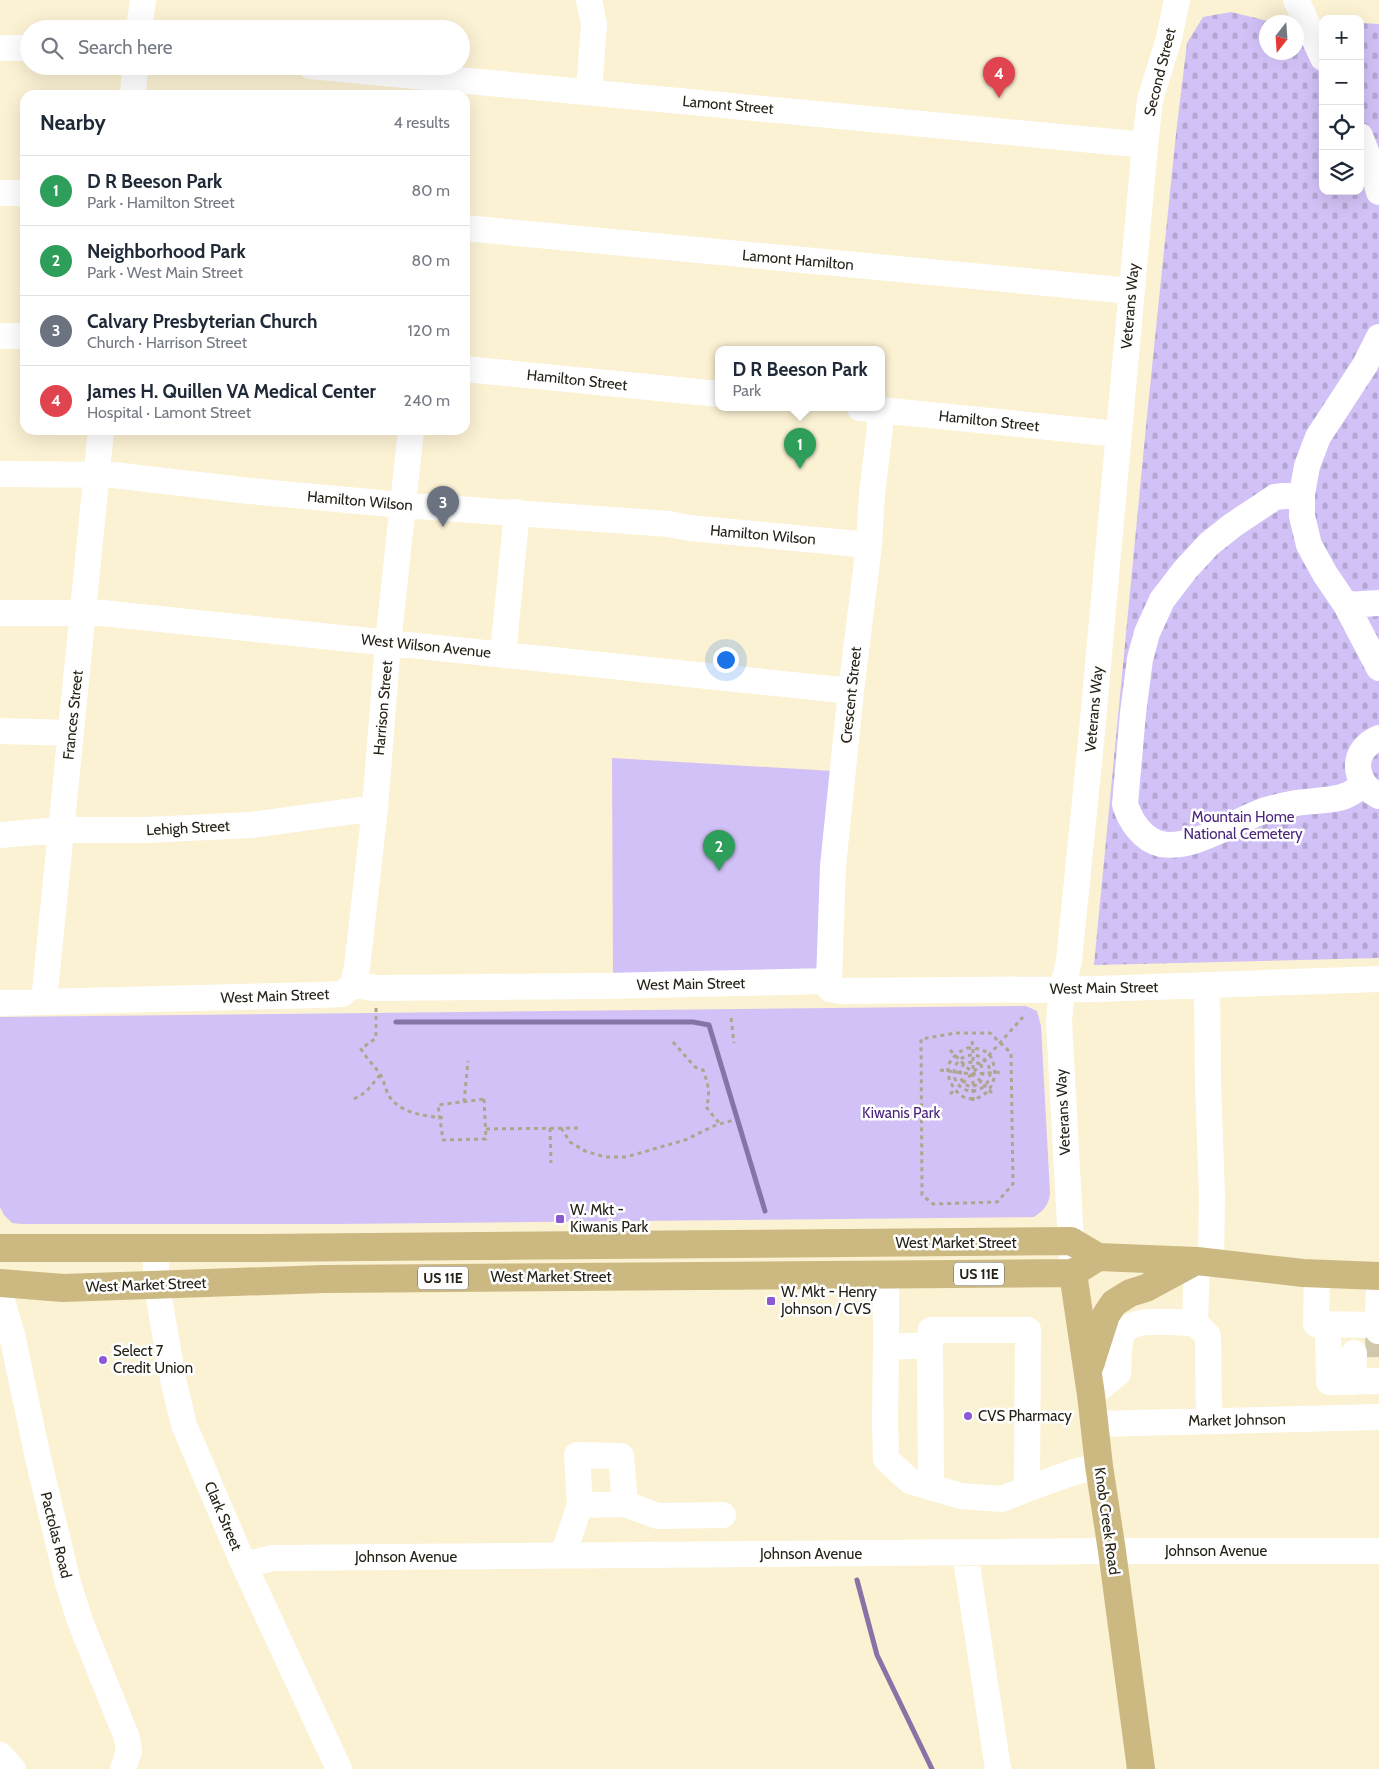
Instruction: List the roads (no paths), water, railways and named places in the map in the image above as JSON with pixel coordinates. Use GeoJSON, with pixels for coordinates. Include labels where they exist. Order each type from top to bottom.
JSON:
{"type":"FeatureCollection","features":[{"type":"Feature","properties":{"kind":"main road"},"geometry":{"type":"LineString","coordinates":[[1072,1241],[1098,1257],[1204,1262],[1316,1274],[1379,1277]]}},
{"type":"Feature","properties":{"kind":"main road","name":"West Market Street"},"geometry":{"type":"LineString","coordinates":[[0,1248],[1072,1241]]}},
{"type":"Feature","properties":{"kind":"main road"},"geometry":{"type":"LineString","coordinates":[[1073,1273],[1098,1257]]}},
{"type":"Feature","properties":{"kind":"main road"},"geometry":{"type":"LineString","coordinates":[[1090,1383],[1106,1315],[1110,1308],[1130,1293],[1146,1288],[1204,1262]]}},
{"type":"Feature","properties":{"kind":"main road","name":"West Market Street"},"geometry":{"type":"LineString","coordinates":[[0,1283],[62,1288],[324,1279],[1073,1273]]}},
{"type":"Feature","properties":{"kind":"main road","name":"Knob Creek Road"},"geometry":{"type":"LineString","coordinates":[[1073,1273],[1090,1383],[1099,1466],[1141,1769]]}},
{"type":"Feature","properties":{"kind":"street"},"geometry":{"type":"LineString","coordinates":[[141,20],[143,0]]}},
{"type":"Feature","properties":{"kind":"street"},"geometry":{"type":"LineString","coordinates":[[588,92],[594,24],[589,0]]}},
{"type":"Feature","properties":{"kind":"street","name":"Second Street"},"geometry":{"type":"LineString","coordinates":[[1145,145],[1150,100],[1169,38],[1177,0]]}},
{"type":"Feature","properties":{"kind":"street"},"geometry":{"type":"LineString","coordinates":[[1296,0],[1319,49]]}},
{"type":"Feature","properties":{"kind":"street"},"geometry":{"type":"LineString","coordinates":[[0,48],[20,48]]}},
{"type":"Feature","properties":{"kind":"street"},"geometry":{"type":"LineString","coordinates":[[133,90],[134,75]]}},
{"type":"Feature","properties":{"kind":"street","name":"Lamont Street"},"geometry":{"type":"LineString","coordinates":[[368,75],[445,87],[588,92],[1145,145]]}},
{"type":"Feature","properties":{"kind":"street","name":"Veterans Way"},"geometry":{"type":"LineString","coordinates":[[1073,1273],[1059,1021],[1062,990],[1069,960],[1091,742],[1145,145]]}},
{"type":"Feature","properties":{"kind":"street"},"geometry":{"type":"LineString","coordinates":[[1364,148],[1379,192]]}},
{"type":"Feature","properties":{"kind":"street"},"geometry":{"type":"LineString","coordinates":[[0,193],[20,193]]}},
{"type":"Feature","properties":{"kind":"street","name":"Lamont Hamilton"},"geometry":{"type":"LineString","coordinates":[[470,228],[1131,291]]}},
{"type":"Feature","properties":{"kind":"street"},"geometry":{"type":"LineString","coordinates":[[0,336],[20,336]]}},
{"type":"Feature","properties":{"kind":"street"},"geometry":{"type":"LineString","coordinates":[[1378,660],[1309,545],[1302,516],[1302,494],[1307,466],[1318,437],[1365,365],[1379,337]]}},
{"type":"Feature","properties":{"kind":"street","name":"Hamilton Street"},"geometry":{"type":"LineString","coordinates":[[470,369],[715,394]]}},
{"type":"Feature","properties":{"kind":"street","name":"Hamilton Street"},"geometry":{"type":"LineString","coordinates":[[885,410],[1118,434]]}},
{"type":"Feature","properties":{"kind":"street","name":"Crescent Street"},"geometry":{"type":"LineString","coordinates":[[829,982],[833,866],[851,691],[869,545],[872,494],[871,411]]}},
{"type":"Feature","properties":{"kind":"street","name":"Frances Street"},"geometry":{"type":"LineString","coordinates":[[44,1001],[101,435]]}},
{"type":"Feature","properties":{"kind":"street","name":"Harrison Street"},"geometry":{"type":"LineString","coordinates":[[364,986],[358,967],[375,808],[388,643],[410,435]]}},
{"type":"Feature","properties":{"kind":"street","name":"Hamilton Wilson"},"geometry":{"type":"LineString","coordinates":[[0,474],[112,475],[402,505],[669,524],[690,528],[869,545]]}},
{"type":"Feature","properties":{"kind":"street"},"geometry":{"type":"LineString","coordinates":[[1302,494],[1275,497],[1233,525],[1209,544],[1185,570],[1162,600],[1147,633],[1140,659],[1125,804],[1128,816],[1148,839],[1160,844],[1175,845],[1203,837],[1260,812],[1292,803],[1371,791],[1359,776],[1358,766],[1364,748],[1379,738]]}},
{"type":"Feature","properties":{"kind":"street"},"geometry":{"type":"LineString","coordinates":[[503,654],[517,512]]}},
{"type":"Feature","properties":{"kind":"street"},"geometry":{"type":"LineString","coordinates":[[1346,605],[1379,603]]}},
{"type":"Feature","properties":{"kind":"street","name":"West Wilson Avenue"},"geometry":{"type":"LineString","coordinates":[[0,613],[83,613],[143,617],[851,691]]}},
{"type":"Feature","properties":{"kind":"street"},"geometry":{"type":"LineString","coordinates":[[0,731],[71,733]]}},
{"type":"Feature","properties":{"kind":"street","name":"Lehigh Street"},"geometry":{"type":"LineString","coordinates":[[0,835],[60,830],[146,830],[251,825],[375,808]]}},
{"type":"Feature","properties":{"kind":"street","name":"West Main Street"},"geometry":{"type":"LineString","coordinates":[[0,1002],[318,996],[342,994],[364,986],[602,986],[829,982],[830,989],[841,992],[1062,990],[1379,979]]}},
{"type":"Feature","properties":{"kind":"street"},"geometry":{"type":"LineString","coordinates":[[1195,1323],[1212,1196],[1207,985]]}},
{"type":"Feature","properties":{"kind":"street","name":"Clark Street"},"geometry":{"type":"LineString","coordinates":[[155,1248],[157,1285],[174,1384],[184,1425],[244,1566],[339,1769]]}},
{"type":"Feature","properties":{"kind":"street"},"geometry":{"type":"LineString","coordinates":[[1316,1274],[1316,1324],[1328,1324],[1366,1332]]}},
{"type":"Feature","properties":{"kind":"street"},"geometry":{"type":"LineString","coordinates":[[886,1275],[886,1459],[921,1484],[961,1496],[1002,1499],[1074,1472],[1099,1466]]}},
{"type":"Feature","properties":{"kind":"street"},"geometry":{"type":"LineString","coordinates":[[1360,1382],[1366,1332],[1379,1277]]}},
{"type":"Feature","properties":{"kind":"street","name":"Pactolas Road"},"geometry":{"type":"LineString","coordinates":[[0,1293],[12,1335],[38,1458],[68,1583],[80,1621],[127,1738],[129,1751],[123,1769]]}},
{"type":"Feature","properties":{"kind":"street"},"geometry":{"type":"LineString","coordinates":[[1090,1383],[1118,1373],[1121,1336],[1125,1330],[1144,1322],[1195,1323],[1208,1336],[1209,1421]]}},
{"type":"Feature","properties":{"kind":"street"},"geometry":{"type":"LineString","coordinates":[[1328,1324],[1360,1382]]}},
{"type":"Feature","properties":{"kind":"street"},"geometry":{"type":"LineString","coordinates":[[921,1484],[916,1456],[931,1428],[931,1330],[1028,1330],[1027,1490]]}},
{"type":"Feature","properties":{"kind":"street"},"geometry":{"type":"LineString","coordinates":[[886,1347],[930,1345]]}},
{"type":"Feature","properties":{"kind":"street"},"geometry":{"type":"LineString","coordinates":[[1328,1418],[1360,1382],[1379,1367]]}},
{"type":"Feature","properties":{"kind":"street","name":"Market Johnson"},"geometry":{"type":"LineString","coordinates":[[1095,1424],[1379,1417]]}},
{"type":"Feature","properties":{"kind":"street"},"geometry":{"type":"LineString","coordinates":[[563,1555],[580,1505],[577,1455],[621,1456],[625,1504]]}},
{"type":"Feature","properties":{"kind":"street"},"geometry":{"type":"LineString","coordinates":[[580,1505],[625,1504],[658,1516],[723,1515]]}},
{"type":"Feature","properties":{"kind":"street","name":"Johnson Avenue"},"geometry":{"type":"LineString","coordinates":[[244,1566],[273,1558],[1112,1551],[1379,1551]]}},
{"type":"Feature","properties":{"kind":"street"},"geometry":{"type":"LineString","coordinates":[[965,1552],[998,1769]]}},
{"type":"Feature","properties":{"kind":"street"},"geometry":{"type":"LineString","coordinates":[[0,1755],[14,1769]]}},
{"type":"Feature","properties":{"kind":"waterway"},"geometry":{"type":"LineString","coordinates":[[396,1022],[693,1022],[709,1025],[765,1211]]}},
{"type":"Feature","properties":{"kind":"waterway"},"geometry":{"type":"LineString","coordinates":[[857,1580],[877,1655],[932,1769]]}},
{"type":"Feature","properties":{"kind":"tunnel"},"geometry":{"type":"LineString","coordinates":[[1378,1331],[1379,1367]]}},
{"type":"Feature","properties":{"kind":"place","name":"James H. Quillen VA Medical Center"},"geometry":{"type":"Point","coordinates":[999,98]}},
{"type":"Feature","properties":{"kind":"place","name":"D R Beeson Park"},"geometry":{"type":"Point","coordinates":[800,469]}},
{"type":"Feature","properties":{"kind":"place","name":"Calvary Presbyterian Church"},"geometry":{"type":"Point","coordinates":[443,527]}},
{"type":"Feature","properties":{"kind":"place","name":"Neighborhood Park"},"geometry":{"type":"Point","coordinates":[719,871]}},
{"type":"Feature","properties":{"kind":"place","name":"W. Mkt - Kiwanis Park"},"geometry":{"type":"Point","coordinates":[560,1219]}},
{"type":"Feature","properties":{"kind":"place","name":"W. Mkt - Henry Johnson / CVS"},"geometry":{"type":"Point","coordinates":[771,1301]}},
{"type":"Feature","properties":{"kind":"place","name":"Select 7 Credit Union"},"geometry":{"type":"Point","coordinates":[103,1360]}},
{"type":"Feature","properties":{"kind":"place","name":"CVS Pharmacy"},"geometry":{"type":"Point","coordinates":[968,1416]}},
{"type":"Feature","properties":{"kind":"park label","name":"Mountain Home National Cemetery"},"geometry":{"type":"Point","coordinates":[1243,826]}},
{"type":"Feature","properties":{"kind":"park label","name":"Kiwanis Park"},"geometry":{"type":"Point","coordinates":[901,1113]}}]}
